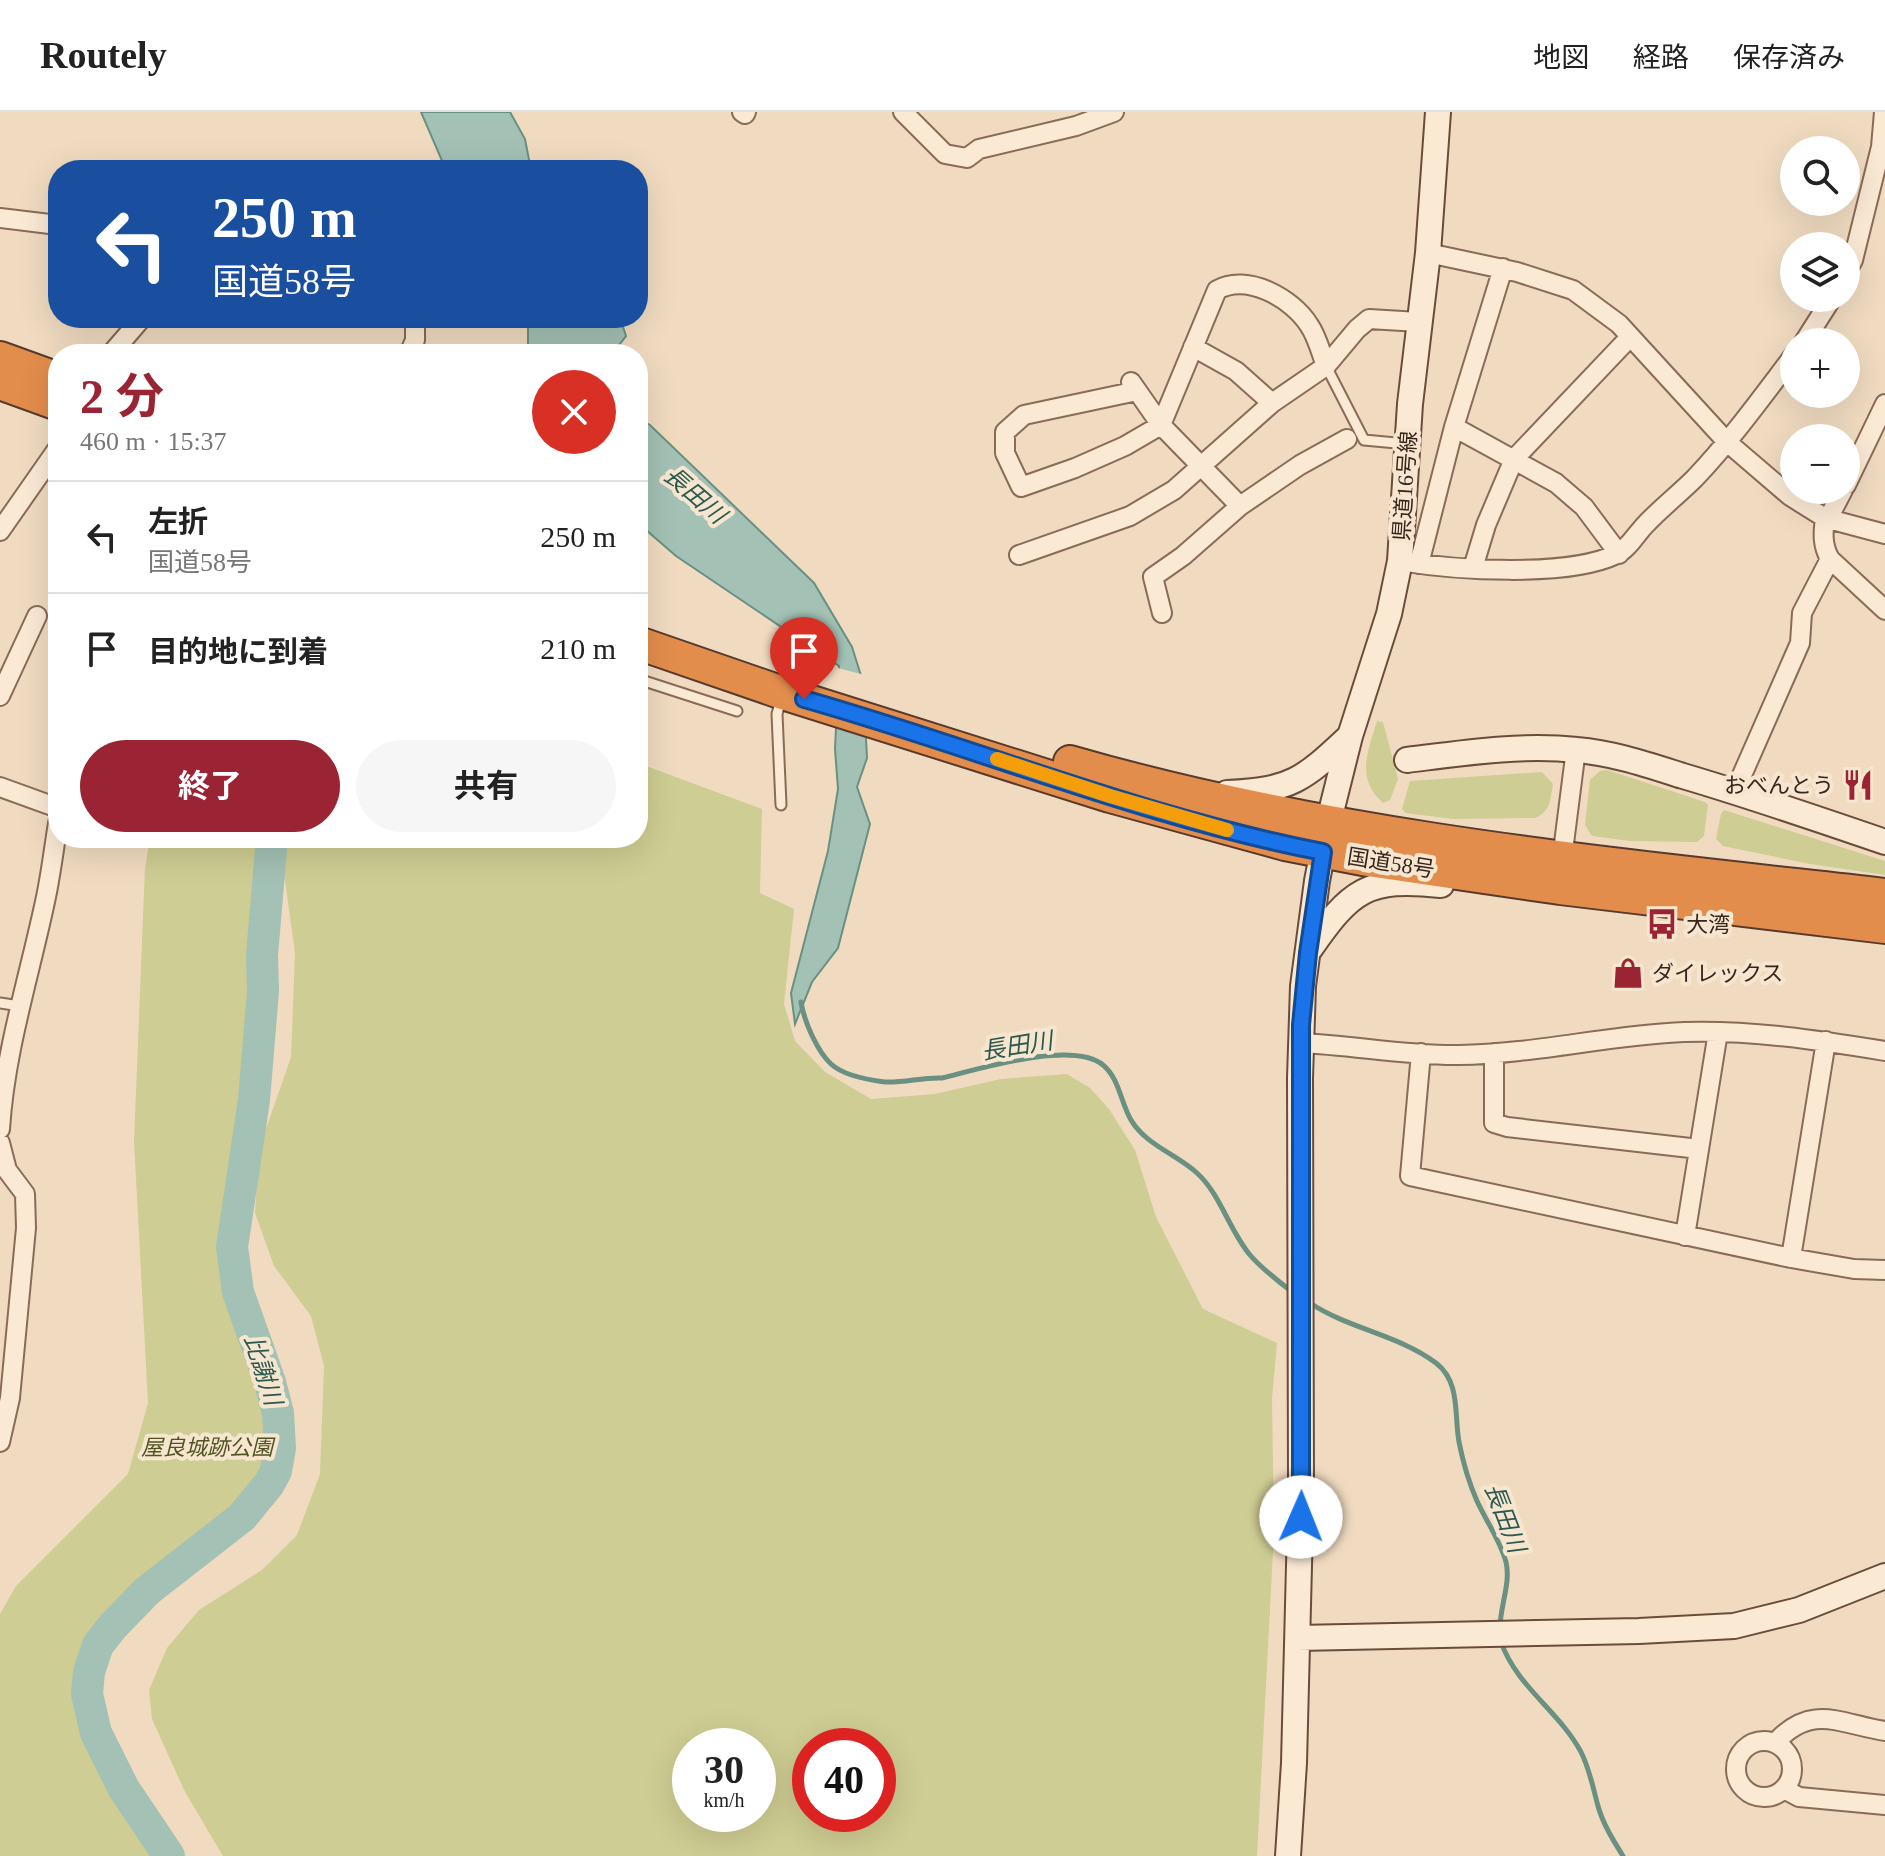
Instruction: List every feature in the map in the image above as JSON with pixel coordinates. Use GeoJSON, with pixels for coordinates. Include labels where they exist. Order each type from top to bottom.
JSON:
{"type":"FeatureCollection","features":[{"type":"Feature","properties":{"kind":"highway"},"geometry":{"type":"LineString","coordinates":[[0,358],[48,375]]}},
{"type":"Feature","properties":{"kind":"highway"},"geometry":{"type":"LineString","coordinates":[[0,383],[48,400]]}},
{"type":"Feature","properties":{"kind":"highway","name":"国道58号"},"geometry":{"type":"LineString","coordinates":[[648,624],[786,682]]}},
{"type":"Feature","properties":{"kind":"highway","name":"国道58号"},"geometry":{"type":"LineString","coordinates":[[648,646],[1200,795],[1325,838],[1490,879],[1885,927]]}},
{"type":"Feature","properties":{"kind":"highway","name":"国道58号"},"geometry":{"type":"LineString","coordinates":[[871,708],[1110,796],[1232,831],[1562,859],[1885,895]]}},
{"type":"Feature","properties":{"kind":"street"},"geometry":{"type":"LineString","coordinates":[[903,112],[945,154],[967,158],[979,149],[1076,126],[1114,112]]}},
{"type":"Feature","properties":{"kind":"street","name":"県道16号線"},"geometry":{"type":"LineString","coordinates":[[1288,1856],[1294,1763],[1301,1487],[1300,1043],[1308,953],[1325,838],[1350,736],[1389,614],[1409,563],[1407,444],[1428,253],[1438,112]]}},
{"type":"Feature","properties":{"kind":"street"},"geometry":{"type":"LineString","coordinates":[[1860,232],[1881,147],[1884,112]]}},
{"type":"Feature","properties":{"kind":"street"},"geometry":{"type":"LineString","coordinates":[[0,218],[48,224]]}},
{"type":"Feature","properties":{"kind":"street"},"geometry":{"type":"LineString","coordinates":[[1428,253],[1503,268],[1573,290],[1599,308],[1630,337],[1727,442],[1790,496],[1827,518],[1885,534]]}},
{"type":"Feature","properties":{"kind":"street"},"geometry":{"type":"LineString","coordinates":[[1503,268],[1409,563],[1473,568],[1554,567],[1619,554],[1727,442],[1780,373]]}},
{"type":"Feature","properties":{"kind":"street"},"geometry":{"type":"LineString","coordinates":[[1240,506],[1161,425],[1133,385],[1024,415],[1005,432],[1005,453],[1021,487],[1088,463],[1161,425],[1217,290],[1228,284],[1257,287],[1284,300],[1310,325],[1326,366]]}},
{"type":"Feature","properties":{"kind":"street"},"geometry":{"type":"LineString","coordinates":[[1019,555],[1130,516],[1174,490],[1272,403],[1326,366],[1369,319],[1419,322]]}},
{"type":"Feature","properties":{"kind":"street"},"geometry":{"type":"LineString","coordinates":[[120,344],[133,328]]}},
{"type":"Feature","properties":{"kind":"street"},"geometry":{"type":"LineString","coordinates":[[1473,568],[1486,525],[1514,459],[1630,337]]}},
{"type":"Feature","properties":{"kind":"street"},"geometry":{"type":"LineString","coordinates":[[1193,347],[1236,371],[1272,403]]}},
{"type":"Feature","properties":{"kind":"street"},"geometry":{"type":"LineString","coordinates":[[1860,456],[1885,404]]}},
{"type":"Feature","properties":{"kind":"street"},"geometry":{"type":"LineString","coordinates":[[1454,427],[1556,483],[1584,507],[1619,554]]}},
{"type":"Feature","properties":{"kind":"street"},"geometry":{"type":"LineString","coordinates":[[1162,613],[1153,577],[1183,556],[1240,506],[1300,465],[1347,439]]}},
{"type":"Feature","properties":{"kind":"street"},"geometry":{"type":"LineString","coordinates":[[0,531],[48,462]]}},
{"type":"Feature","properties":{"kind":"street"},"geometry":{"type":"LineString","coordinates":[[1835,504],[1827,518],[1823,535],[1825,549],[1830,559],[1885,610]]}},
{"type":"Feature","properties":{"kind":"street"},"geometry":{"type":"LineString","coordinates":[[1735,791],[1800,643],[1802,613],[1830,559]]}},
{"type":"Feature","properties":{"kind":"street"},"geometry":{"type":"LineString","coordinates":[[0,696],[37,616]]}},
{"type":"Feature","properties":{"kind":"street"},"geometry":{"type":"LineString","coordinates":[[1200,795],[1266,791],[1298,780],[1350,736]]}},
{"type":"Feature","properties":{"kind":"street"},"geometry":{"type":"LineString","coordinates":[[1562,859],[1576,749]]}},
{"type":"Feature","properties":{"kind":"street"},"geometry":{"type":"LineString","coordinates":[[1407,760],[1486,751],[1576,749],[1616,756],[1735,791],[1885,842]]}},
{"type":"Feature","properties":{"kind":"street"},"geometry":{"type":"LineString","coordinates":[[0,787],[48,804]]}},
{"type":"Feature","properties":{"kind":"street"},"geometry":{"type":"LineString","coordinates":[[0,1129],[2,1098],[47,895],[54,848]]}},
{"type":"Feature","properties":{"kind":"street"},"geometry":{"type":"LineString","coordinates":[[1308,953],[1346,902],[1366,889],[1382,884],[1411,882],[1444,885],[1490,879]]}},
{"type":"Feature","properties":{"kind":"street"},"geometry":{"type":"LineString","coordinates":[[1300,1043],[1457,1055],[1652,1035],[1718,1032],[1826,1041],[1885,1051]]}},
{"type":"Feature","properties":{"kind":"street"},"geometry":{"type":"LineString","coordinates":[[1685,1236],[1718,1032]]}},
{"type":"Feature","properties":{"kind":"street"},"geometry":{"type":"LineString","coordinates":[[1791,1258],[1826,1041]]}},
{"type":"Feature","properties":{"kind":"street"},"geometry":{"type":"LineString","coordinates":[[1421,1053],[1410,1176],[1791,1258],[1854,1269],[1885,1270]]}},
{"type":"Feature","properties":{"kind":"street"},"geometry":{"type":"LineString","coordinates":[[1494,1053],[1494,1123],[1699,1149]]}},
{"type":"Feature","properties":{"kind":"street"},"geometry":{"type":"LineString","coordinates":[[0,1143],[7,1170],[25,1194],[26,1228],[10,1398],[0,1442]]}},
{"type":"Feature","properties":{"kind":"street"},"geometry":{"type":"LineString","coordinates":[[1298,1638],[1713,1628],[1799,1610],[1885,1576]]}},
{"type":"Feature","properties":{"kind":"street"},"geometry":{"type":"LineString","coordinates":[[1776,1742],[1788,1728],[1806,1720],[1827,1718],[1885,1731]]}},
{"type":"Feature","properties":{"kind":"street"},"geometry":{"type":"LineString","coordinates":[[1757,1741],[1776,1742],[1784,1748],[1792,1764],[1790,1782],[1784,1789],[1768,1797],[1750,1794],[1743,1788],[1736,1770],[1741,1752],[1757,1741]]}},
{"type":"Feature","properties":{"kind":"street"},"geometry":{"type":"LineString","coordinates":[[1784,1789],[1799,1797],[1885,1805]]}},
{"type":"Feature","properties":{"kind":"lane"},"geometry":{"type":"LineString","coordinates":[[1326,366],[1364,440],[1407,444]]}},
{"type":"Feature","properties":{"kind":"lane"},"geometry":{"type":"LineString","coordinates":[[648,682],[737,711]]}},
{"type":"Feature","properties":{"kind":"lane"},"geometry":{"type":"LineString","coordinates":[[781,805],[777,714],[786,682]]}},
{"type":"Feature","properties":{"kind":"lane"},"geometry":{"type":"LineString","coordinates":[[0,1003],[20,1006]]}},
{"type":"Feature","properties":{"kind":"green space"},"geometry":{"type":"Polygon","coordinates":[[[1377,721],[1383,722],[1398,779],[1390,800],[1383,803],[1374,794],[1366,774],[1377,721]]]}},
{"type":"Feature","properties":{"kind":"green space"},"geometry":{"type":"Polygon","coordinates":[[[648,767],[762,809],[760,893],[794,909],[784,1004],[795,1041],[825,1072],[871,1099],[935,1094],[1001,1079],[1067,1074],[1090,1088],[1109,1109],[1135,1150],[1156,1217],[1203,1309],[1277,1343],[1272,1398],[1274,1532],[1257,1856],[223,1856],[184,1790],[152,1719],[149,1690],[167,1648],[199,1610],[262,1570],[297,1535],[320,1474],[324,1366],[311,1316],[274,1266],[255,1213],[259,1149],[291,1057],[295,953],[283,848],[648,848],[648,767]]]}},
{"type":"Feature","properties":{"kind":"green space"},"geometry":{"type":"Polygon","coordinates":[[[1607,770],[1705,802],[1708,805],[1704,836],[1697,842],[1630,841],[1592,836],[1585,825],[1590,780],[1600,771],[1607,770]]]}},
{"type":"Feature","properties":{"kind":"green space"},"geometry":{"type":"Polygon","coordinates":[[[1542,772],[1553,784],[1547,808],[1535,818],[1453,819],[1406,813],[1402,809],[1410,781],[1542,772]]]}},
{"type":"Feature","properties":{"kind":"green space"},"geometry":{"type":"Polygon","coordinates":[[[1724,810],[1885,861],[1885,875],[1723,846],[1716,839],[1724,810]]]}},
{"type":"Feature","properties":{"kind":"green space","name":"屋良城跡公園"},"geometry":{"type":"Polygon","coordinates":[[[148,848],[272,848],[263,991],[249,1128],[233,1233],[238,1292],[278,1413],[276,1471],[255,1502],[135,1603],[98,1645],[87,1694],[114,1769],[170,1856],[0,1856],[0,1614],[16,1586],[128,1474],[148,1403],[134,1141],[148,848]]]}},
{"type":"Feature","properties":{"kind":"water"},"geometry":{"type":"Polygon","coordinates":[[[421,112],[510,112],[525,139],[529,160],[442,160],[421,112]]]}},
{"type":"Feature","properties":{"kind":"water"},"geometry":{"type":"Polygon","coordinates":[[[528,328],[623,328],[626,336],[620,344],[528,344],[528,328]]]}},
{"type":"Feature","properties":{"kind":"water"},"geometry":{"type":"Polygon","coordinates":[[[648,424],[814,583],[852,647],[863,682],[867,758],[857,787],[870,824],[838,948],[812,982],[795,1024],[791,993],[828,851],[838,789],[835,749],[839,666],[676,556],[648,532],[648,424]]]}},
{"type":"Feature","properties":{"kind":"pier"},"geometry":{"type":"Polygon","coordinates":[[[834,667],[865,675],[870,736],[832,725],[834,667]]]}},
{"type":"Feature","properties":{"kind":"waterway","name":"比謝川"},"geometry":{"type":"LineString","coordinates":[[169,1856],[124,1789],[96,1733],[87,1694],[89,1672],[98,1645],[113,1626],[147,1591],[242,1517],[276,1471],[280,1448],[278,1413],[238,1292],[232,1247],[254,1100],[271,848]]}},
{"type":"Feature","properties":{"kind":"waterway","name":"長田川"},"geometry":{"type":"LineString","coordinates":[[801,1002],[821,1052],[843,1072],[864,1079],[892,1082],[942,1078],[1001,1063],[1048,1056],[1089,1058],[1103,1065],[1113,1077],[1137,1129],[1197,1173],[1250,1255],[1291,1291]]}},
{"type":"Feature","properties":{"kind":"waterway","name":"長田川"},"geometry":{"type":"LineString","coordinates":[[1310,1303],[1422,1353],[1444,1371],[1453,1389],[1466,1472],[1506,1562],[1507,1578],[1500,1628]]}},
{"type":"Feature","properties":{"kind":"waterway","name":"長田川"},"geometry":{"type":"LineString","coordinates":[[1501,1642],[1517,1672],[1581,1752],[1603,1819],[1623,1856]]}},
{"type":"Feature","properties":{"kind":"slow traffic"},"geometry":{"type":"LineString","coordinates":[[997,759],[1227,830]]}},
{"type":"Feature","properties":{"kind":"place","name":"おべんとう"},"geometry":{"type":"Point","coordinates":[1858,785]}},
{"type":"Feature","properties":{"kind":"place","name":"大湾"},"geometry":{"type":"Point","coordinates":[1662,924]}},
{"type":"Feature","properties":{"kind":"place","name":"ダイレックス"},"geometry":{"type":"Point","coordinates":[1628,973]}},
{"type":"Feature","properties":{"kind":"route"},"geometry":{"type":"LineString","coordinates":[[804,699],[1110,796],[1254,837],[1323,852],[1303,986],[1301,1025],[1301,1517]]}}]}
